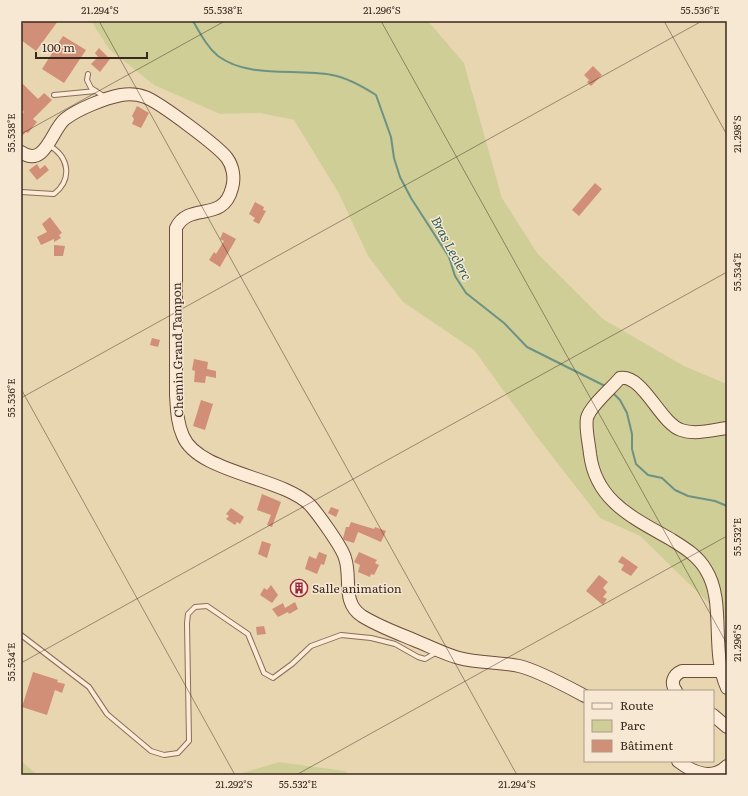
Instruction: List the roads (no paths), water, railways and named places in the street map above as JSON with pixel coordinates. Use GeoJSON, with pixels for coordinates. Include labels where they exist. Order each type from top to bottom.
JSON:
{"type":"FeatureCollection","features":[{"type":"Feature","properties":{"kind":"main road","name":"Chemin Grand Tampon"},"geometry":{"type":"LineString","coordinates":[[21,152],[26,156],[36,155],[48,145],[64,119],[108,98],[132,94],[145,97],[168,111],[219,150],[227,159],[234,177],[233,186],[228,199],[211,211],[188,214],[180,220],[176,228],[176,395],[177,420],[183,437],[193,450],[204,457],[247,477],[287,489],[302,498],[311,506],[346,557],[350,604],[363,616],[440,651],[460,658],[520,666],[584,696]]}},
{"type":"Feature","properties":{"kind":"main road"},"geometry":{"type":"LineString","coordinates":[[727,428],[690,432],[674,427],[666,420],[648,395],[631,380],[625,377],[620,378],[592,408],[587,417],[594,471],[600,486],[612,502],[630,515],[685,548],[698,559],[707,570],[713,585],[716,601],[720,671],[727,688]]}},
{"type":"Feature","properties":{"kind":"main road"},"geometry":{"type":"LineString","coordinates":[[675,690],[673,687],[673,679],[677,673],[682,671],[720,671]]}},
{"type":"Feature","properties":{"kind":"main road"},"geometry":{"type":"LineString","coordinates":[[714,716],[727,727]]}},
{"type":"Feature","properties":{"kind":"main road"},"geometry":{"type":"LineString","coordinates":[[679,762],[687,768],[705,774],[712,774],[727,766]]}},
{"type":"Feature","properties":{"kind":"lane"},"geometry":{"type":"LineString","coordinates":[[88,74],[87,80],[91,88],[108,98]]}},
{"type":"Feature","properties":{"kind":"lane"},"geometry":{"type":"LineString","coordinates":[[54,95],[96,91]]}},
{"type":"Feature","properties":{"kind":"lane"},"geometry":{"type":"LineString","coordinates":[[21,192],[54,194],[63,187],[68,175],[63,158],[56,149],[48,145]]}},
{"type":"Feature","properties":{"kind":"lane"},"geometry":{"type":"LineString","coordinates":[[21,635],[89,687],[107,714],[151,751],[164,755],[178,753],[190,741],[187,623],[188,614],[195,607],[207,606],[248,634],[264,673],[273,678],[292,664],[311,646],[340,635],[371,638],[395,644],[418,657],[425,659],[440,651]]}},
{"type":"Feature","properties":{"kind":"waterway","name":"Bras Leclerc"},"geometry":{"type":"LineString","coordinates":[[193,21],[210,48],[218,56],[230,63],[244,68],[273,72],[318,73],[332,75],[344,78],[376,95],[391,137],[394,158],[400,177],[411,198],[449,257],[455,276],[466,293],[504,323],[527,347],[605,386]]}},
{"type":"Feature","properties":{"kind":"waterway","name":"Bras Leclerc"},"geometry":{"type":"LineString","coordinates":[[613,393],[620,400],[627,413],[632,434],[632,449],[636,464],[648,475],[662,478],[675,490],[688,496],[715,501],[727,506]]}},
{"type":"Feature","properties":{"kind":"place","name":"Salle animation"},"geometry":{"type":"Point","coordinates":[299,588]}}]}
